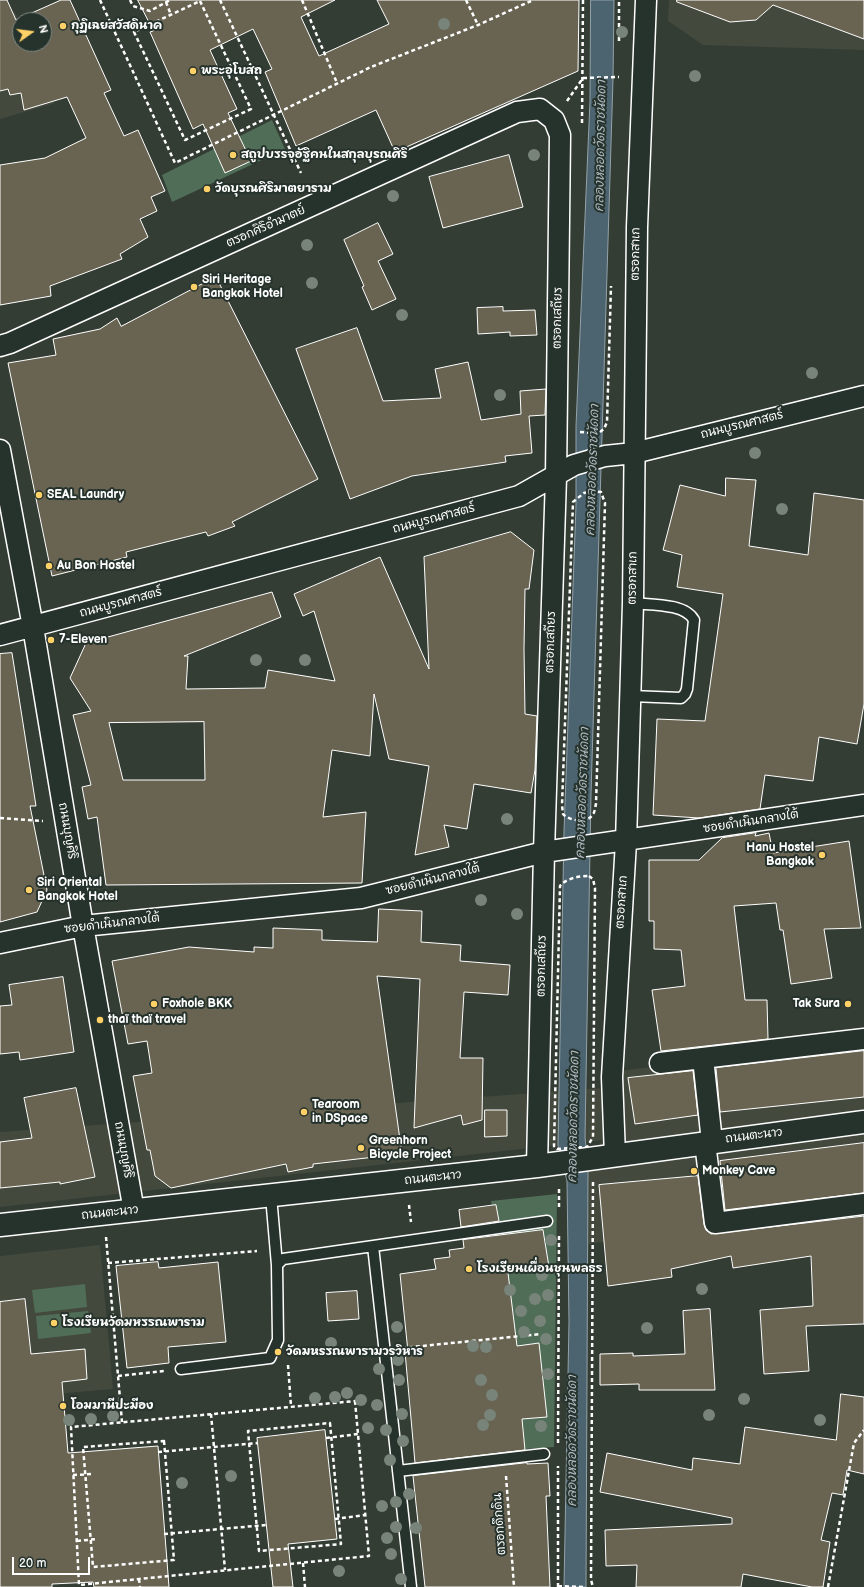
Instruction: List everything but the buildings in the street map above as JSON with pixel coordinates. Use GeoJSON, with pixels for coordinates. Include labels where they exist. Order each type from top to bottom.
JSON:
{"type":"FeatureCollection","features":[{"type":"Feature","properties":{"kind":"street","name":"ตรอกสาเก"},"geometry":{"type":"LineString","coordinates":[[615,1156],[612,1077],[626,842],[631,696],[636,227],[646,0]]}},
{"type":"Feature","properties":{"kind":"street","name":"ตรอกศิริอำมาตย์"},"geometry":{"type":"LineString","coordinates":[[0,346],[10,343],[518,112],[540,109],[554,120]]}},
{"type":"Feature","properties":{"kind":"street","name":"ตรอกเสถียร"},"geometry":{"type":"LineString","coordinates":[[550,1171],[560,135],[554,120]]}},
{"type":"Feature","properties":{"kind":"street","name":"ถนนบูรณศาสตร์"},"geometry":{"type":"LineString","coordinates":[[0,635],[519,496],[574,465],[605,456],[634,453],[864,396]]}},
{"type":"Feature","properties":{"kind":"street","name":"ถนนบุญศิริ"},"geometry":{"type":"LineString","coordinates":[[0,450],[33,627],[65,822],[134,1211]]}},
{"type":"Feature","properties":{"kind":"street","name":"ซอยดำเนินกลางใต้"},"geometry":{"type":"LineString","coordinates":[[0,943],[83,926],[362,898],[553,851],[626,842],[864,805]]}},
{"type":"Feature","properties":{"kind":"street"},"geometry":{"type":"LineString","coordinates":[[660,1063],[864,1038]]}},
{"type":"Feature","properties":{"kind":"street"},"geometry":{"type":"LineString","coordinates":[[703,1058],[715,1223],[864,1204]]}},
{"type":"Feature","properties":{"kind":"street","name":"ถนนตะนาว"},"geometry":{"type":"LineString","coordinates":[[0,1225],[271,1196],[550,1171],[592,1170],[615,1156],[864,1122]]}},
{"type":"Feature","properties":{"kind":"lane"},"geometry":{"type":"LineString","coordinates":[[631,696],[681,698],[685,694],[694,620],[691,615],[679,608],[633,603]]}},
{"type":"Feature","properties":{"kind":"lane"},"geometry":{"type":"LineString","coordinates":[[181,1369],[270,1358],[278,1340],[276,1265],[271,1196]]}},
{"type":"Feature","properties":{"kind":"lane"},"geometry":{"type":"LineString","coordinates":[[276,1265],[283,1259],[296,1256],[547,1222]]}},
{"type":"Feature","properties":{"kind":"lane"},"geometry":{"type":"LineString","coordinates":[[373,1246],[411,1587]]}},
{"type":"Feature","properties":{"kind":"lane"},"geometry":{"type":"LineString","coordinates":[[398,1471],[544,1454]]}},
{"type":"Feature","properties":{"kind":"path"},"geometry":{"type":"LineString","coordinates":[[100,0],[175,163],[370,67],[478,25],[532,1]]}},
{"type":"Feature","properties":{"kind":"path"},"geometry":{"type":"LineString","coordinates":[[130,0],[133,6],[150,11],[170,0]]}},
{"type":"Feature","properties":{"kind":"path"},"geometry":{"type":"LineString","coordinates":[[220,0],[301,173]]}},
{"type":"Feature","properties":{"kind":"path"},"geometry":{"type":"LineString","coordinates":[[302,0],[337,84]]}},
{"type":"Feature","properties":{"kind":"path"},"geometry":{"type":"LineString","coordinates":[[466,0],[478,25]]}},
{"type":"Feature","properties":{"kind":"path"},"geometry":{"type":"LineString","coordinates":[[200,1],[251,109],[185,140],[134,32],[171,14],[200,1]]}},
{"type":"Feature","properties":{"kind":"path"},"geometry":{"type":"LineString","coordinates":[[166,2],[171,14]]}},
{"type":"Feature","properties":{"kind":"path"},"geometry":{"type":"LineString","coordinates":[[554,120],[583,78],[617,77]]}},
{"type":"Feature","properties":{"kind":"path"},"geometry":{"type":"LineString","coordinates":[[591,434],[601,432],[607,422]]}},
{"type":"Feature","properties":{"kind":"path"},"geometry":{"type":"LineString","coordinates":[[573,502],[584,493],[591,491],[601,492],[605,503],[596,804],[593,815],[588,818],[577,820]]}},
{"type":"Feature","properties":{"kind":"path"},"geometry":{"type":"LineString","coordinates":[[0,818],[65,822]]}},
{"type":"Feature","properties":{"kind":"path"},"geometry":{"type":"LineString","coordinates":[[574,878],[589,876],[593,879]]}},
{"type":"Feature","properties":{"kind":"path"},"geometry":{"type":"LineString","coordinates":[[592,1170],[591,1565],[593,1587]]}},
{"type":"Feature","properties":{"kind":"path"},"geometry":{"type":"LineString","coordinates":[[550,1171],[559,1215]]}},
{"type":"Feature","properties":{"kind":"path"},"geometry":{"type":"LineString","coordinates":[[558,1450],[559,1230]]}},
{"type":"Feature","properties":{"kind":"path"},"geometry":{"type":"LineString","coordinates":[[105,1233],[122,1422]]}},
{"type":"Feature","properties":{"kind":"path"},"geometry":{"type":"LineString","coordinates":[[108,1263],[258,1250]]}},
{"type":"Feature","properties":{"kind":"path"},"geometry":{"type":"LineString","coordinates":[[385,1350],[541,1334]]}},
{"type":"Feature","properties":{"kind":"path"},"geometry":{"type":"LineString","coordinates":[[288,1364],[291,1406]]}},
{"type":"Feature","properties":{"kind":"path"},"geometry":{"type":"LineString","coordinates":[[118,1376],[181,1369]]}},
{"type":"Feature","properties":{"kind":"path"},"geometry":{"type":"LineString","coordinates":[[355,1401],[368,1556],[79,1585],[71,1427],[211,1414],[355,1401]]}},
{"type":"Feature","properties":{"kind":"path"},"geometry":{"type":"LineString","coordinates":[[82,1404],[120,1402]]}},
{"type":"Feature","properties":{"kind":"path"},"geometry":{"type":"LineString","coordinates":[[211,1414],[225,1570]]}},
{"type":"Feature","properties":{"kind":"path"},"geometry":{"type":"LineString","coordinates":[[330,1423],[331,1437],[341,1544],[259,1551],[248,1431],[330,1423]]}},
{"type":"Feature","properties":{"kind":"path"},"geometry":{"type":"LineString","coordinates":[[828,1587],[854,1443],[864,1430]]}},
{"type":"Feature","properties":{"kind":"path"},"geometry":{"type":"LineString","coordinates":[[326,1438],[358,1434]]}},
{"type":"Feature","properties":{"kind":"path"},"geometry":{"type":"LineString","coordinates":[[164,1441],[165,1452],[174,1560],[94,1567],[84,1447],[164,1441]]}},
{"type":"Feature","properties":{"kind":"path"},"geometry":{"type":"LineString","coordinates":[[158,1452],[258,1443]]}},
{"type":"Feature","properties":{"kind":"path"},"geometry":{"type":"LineString","coordinates":[[558,1458],[558,1586],[586,1587]]}},
{"type":"Feature","properties":{"kind":"path","name":"ตรอกดึกดิน"},"geometry":{"type":"LineString","coordinates":[[505,1459],[514,1587]]}},
{"type":"Feature","properties":{"kind":"path"},"geometry":{"type":"LineString","coordinates":[[73,1475],[92,1474]]}},
{"type":"Feature","properties":{"kind":"path"},"geometry":{"type":"LineString","coordinates":[[335,1519],[365,1515]]}},
{"type":"Feature","properties":{"kind":"path"},"geometry":{"type":"LineString","coordinates":[[164,1534],[266,1525]]}},
{"type":"Feature","properties":{"kind":"path"},"geometry":{"type":"LineString","coordinates":[[77,1540],[97,1539]]}},
{"type":"Feature","properties":{"kind":"path"},"geometry":{"type":"LineString","coordinates":[[303,1563],[305,1587]]}},
{"type":"Feature","properties":{"kind":"path"},"geometry":{"type":"LineString","coordinates":[[139,1579],[140,1587]]}},
{"type":"Feature","properties":{"kind":"shaded area"},"geometry":{"type":"Polygon","coordinates":[[[669,0],[864,0],[864,50],[703,45],[668,21],[669,0]]]}},
{"type":"Feature","properties":{"kind":"shaded area"},"geometry":{"type":"Polygon","coordinates":[[[12,13],[12,52],[33,52],[55,103],[0,119],[0,19],[12,13]]]}},
{"type":"Feature","properties":{"kind":"shaded area"},"geometry":{"type":"Polygon","coordinates":[[[864,1041],[864,1208],[587,1244],[588,1167],[602,1140],[0,1207],[0,1132],[603,1088],[603,1073],[864,1041]]]}},
{"type":"Feature","properties":{"kind":"shaded area","name":"โรงเรียนวัดมหรรณพาราม"},"geometry":{"type":"Polygon","coordinates":[[[100,1245],[113,1389],[43,1395],[0,1501],[0,1256],[100,1245]]]}},
{"type":"Feature","properties":{"kind":"green space"},"geometry":{"type":"Polygon","coordinates":[[[272,120],[285,149],[172,202],[162,175],[272,120]]]}},
{"type":"Feature","properties":{"kind":"green space"},"geometry":{"type":"Polygon","coordinates":[[[557,1194],[554,1447],[468,1453],[506,1322],[491,1201],[557,1194]]]}},
{"type":"Feature","properties":{"kind":"green space"},"geometry":{"type":"Polygon","coordinates":[[[85,1284],[87,1307],[35,1313],[32,1290],[85,1284]]]}},
{"type":"Feature","properties":{"kind":"green space"},"geometry":{"type":"Polygon","coordinates":[[[88,1311],[91,1333],[38,1339],[36,1316],[88,1311]]]}},
{"type":"Feature","properties":{"kind":"water","name":"คลองหลอดวัดราชนัดดา"},"geometry":{"type":"Polygon","coordinates":[[[591,0],[614,0],[613,79],[591,793],[585,1137],[588,1167],[586,1587],[564,1587],[569,1322],[567,1181],[558,1145],[564,831],[576,505],[576,426],[590,101],[591,0]]]}},
{"type":"Feature","properties":{"kind":"place","name":"กุฏิเฉยสวัสดินาค"},"geometry":{"type":"Point","coordinates":[63,26]}},
{"type":"Feature","properties":{"kind":"place","name":"พระอุโบสถ"},"geometry":{"type":"Point","coordinates":[193,71]}},
{"type":"Feature","properties":{"kind":"place","name":"สถูปบรรจุอัฐิคนในสกุลบุรณศิริ"},"geometry":{"type":"Point","coordinates":[233,155]}},
{"type":"Feature","properties":{"kind":"place","name":"วัดบุรณศิริมาตยาราม"},"geometry":{"type":"Point","coordinates":[207,189]}},
{"type":"Feature","properties":{"kind":"place","name":"Siri Heritage Bangkok Hotel"},"geometry":{"type":"Point","coordinates":[194,287]}},
{"type":"Feature","properties":{"kind":"place","name":"SEAL Laundry"},"geometry":{"type":"Point","coordinates":[39,495]}},
{"type":"Feature","properties":{"kind":"place","name":"Au Bon Hostel"},"geometry":{"type":"Point","coordinates":[49,566]}},
{"type":"Feature","properties":{"kind":"place","name":"7-Eleven"},"geometry":{"type":"Point","coordinates":[51,640]}},
{"type":"Feature","properties":{"kind":"place","name":"Hanu Hostel Bangkok"},"geometry":{"type":"Point","coordinates":[822,855]}},
{"type":"Feature","properties":{"kind":"place","name":"Siri Oriental Bangkok Hotel"},"geometry":{"type":"Point","coordinates":[29,890]}},
{"type":"Feature","properties":{"kind":"place","name":"Foxhole BKK"},"geometry":{"type":"Point","coordinates":[154,1004]}},
{"type":"Feature","properties":{"kind":"place","name":"Tak Sura"},"geometry":{"type":"Point","coordinates":[848,1004]}},
{"type":"Feature","properties":{"kind":"place","name":"thaï thaï travel"},"geometry":{"type":"Point","coordinates":[100,1020]}},
{"type":"Feature","properties":{"kind":"place","name":"Tearoom in DSpace"},"geometry":{"type":"Point","coordinates":[304,1112]}},
{"type":"Feature","properties":{"kind":"place","name":"Greenhorn Bicycle Project"},"geometry":{"type":"Point","coordinates":[361,1148]}},
{"type":"Feature","properties":{"kind":"place","name":"Monkey Cave"},"geometry":{"type":"Point","coordinates":[694,1171]}},
{"type":"Feature","properties":{"kind":"place","name":"โรงเรียนเผื่อนชุนพลธร"},"geometry":{"type":"Point","coordinates":[469,1269]}},
{"type":"Feature","properties":{"kind":"place","name":"โรงเรียนวัดมหรรณพาราม"},"geometry":{"type":"Point","coordinates":[54,1323]}},
{"type":"Feature","properties":{"kind":"place","name":"วัดมหรรณพารามวรวิหาร"},"geometry":{"type":"Point","coordinates":[278,1352]}},
{"type":"Feature","properties":{"kind":"place","name":"โอมมานีปะมีอง"},"geometry":{"type":"Point","coordinates":[63,1406]}}]}
